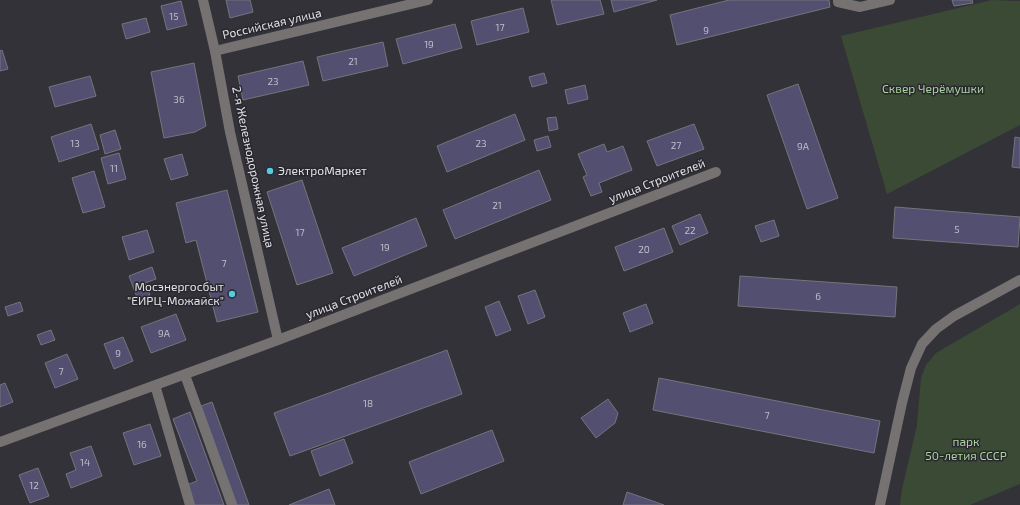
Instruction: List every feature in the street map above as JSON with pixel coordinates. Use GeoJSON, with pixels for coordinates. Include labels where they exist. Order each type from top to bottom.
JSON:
{"type":"FeatureCollection","features":[{"type":"Feature","properties":{"kind":"street","name":"2-я Железнодорожная улица"},"geometry":{"type":"LineString","coordinates":[[203,0],[215,51],[230,132],[278,340]]}},
{"type":"Feature","properties":{"kind":"street","name":"Российская улица"},"geometry":{"type":"LineString","coordinates":[[215,51],[428,0]]}},
{"type":"Feature","properties":{"kind":"street"},"geometry":{"type":"LineString","coordinates":[[838,0],[838,2],[860,7],[890,0]]}},
{"type":"Feature","properties":{"kind":"street","name":"улица Строителей"},"geometry":{"type":"LineString","coordinates":[[0,442],[278,340],[716,172]]}},
{"type":"Feature","properties":{"kind":"street"},"geometry":{"type":"LineString","coordinates":[[880,505],[911,368],[922,344],[936,329],[954,316],[1020,280]]}},
{"type":"Feature","properties":{"kind":"street"},"geometry":{"type":"LineString","coordinates":[[185,375],[232,505]]}},
{"type":"Feature","properties":{"kind":"street"},"geometry":{"type":"LineString","coordinates":[[155,385],[190,505]]}},
{"type":"Feature","properties":{"kind":"green space","name":"Сквер Черёмушки"},"geometry":{"type":"Polygon","coordinates":[[[992,0],[1020,1],[1020,125],[887,194],[841,36],[992,0]]]}},
{"type":"Feature","properties":{"kind":"green space","name":"парк 50-летия СССР"},"geometry":{"type":"Polygon","coordinates":[[[1020,304],[1020,484],[970,505],[900,505],[902,489],[917,425],[921,378],[926,365],[936,353],[1020,304]]]}},
{"type":"Feature","properties":{"kind":"building"},"geometry":{"type":"Polygon","coordinates":[[[226,0],[250,0],[253,12],[230,18],[226,0]]]}},
{"type":"Feature","properties":{"kind":"building"},"geometry":{"type":"Polygon","coordinates":[[[551,0],[600,0],[604,14],[557,25],[551,0]]]}},
{"type":"Feature","properties":{"kind":"building"},"geometry":{"type":"Polygon","coordinates":[[[611,0],[657,0],[614,12],[611,0]]]}},
{"type":"Feature","properties":{"kind":"building"},"geometry":{"type":"Polygon","coordinates":[[[729,0],[829,0],[830,7],[677,45],[670,15],[729,0]]]}},
{"type":"Feature","properties":{"kind":"building"},"geometry":{"type":"Polygon","coordinates":[[[952,0],[972,0],[973,3],[954,6],[952,0]]]}},
{"type":"Feature","properties":{"kind":"building"},"geometry":{"type":"Polygon","coordinates":[[[181,1],[187,25],[167,30],[161,6],[181,1]]]}},
{"type":"Feature","properties":{"kind":"building"},"geometry":{"type":"Polygon","coordinates":[[[523,8],[529,32],[477,45],[471,21],[523,8]]]}},
{"type":"Feature","properties":{"kind":"building"},"geometry":{"type":"Polygon","coordinates":[[[146,18],[150,32],[126,39],[122,24],[146,18]]]}},
{"type":"Feature","properties":{"kind":"building"},"geometry":{"type":"Polygon","coordinates":[[[455,24],[462,48],[403,64],[396,39],[455,24]]]}},
{"type":"Feature","properties":{"kind":"building"},"geometry":{"type":"Polygon","coordinates":[[[383,42],[388,66],[323,81],[317,57],[383,42]]]}},
{"type":"Feature","properties":{"kind":"building"},"geometry":{"type":"Polygon","coordinates":[[[2,50],[8,69],[0,71],[0,51],[2,50]]]}},
{"type":"Feature","properties":{"kind":"building"},"geometry":{"type":"Polygon","coordinates":[[[303,61],[309,85],[243,100],[238,76],[303,61]]]}},
{"type":"Feature","properties":{"kind":"building"},"geometry":{"type":"Polygon","coordinates":[[[194,63],[206,126],[195,132],[164,138],[151,72],[194,63]]]}},
{"type":"Feature","properties":{"kind":"building"},"geometry":{"type":"Polygon","coordinates":[[[544,73],[547,83],[532,87],[529,77],[544,73]]]}},
{"type":"Feature","properties":{"kind":"building"},"geometry":{"type":"Polygon","coordinates":[[[90,76],[96,96],[55,107],[49,87],[90,76]]]}},
{"type":"Feature","properties":{"kind":"building"},"geometry":{"type":"Polygon","coordinates":[[[798,84],[838,198],[807,209],[767,95],[798,84]]]}},
{"type":"Feature","properties":{"kind":"building"},"geometry":{"type":"Polygon","coordinates":[[[585,85],[588,99],[568,104],[565,90],[585,85]]]}},
{"type":"Feature","properties":{"kind":"building"},"geometry":{"type":"Polygon","coordinates":[[[515,114],[525,140],[447,172],[437,146],[515,114]]]}},
{"type":"Feature","properties":{"kind":"building"},"geometry":{"type":"Polygon","coordinates":[[[556,117],[558,129],[549,131],[547,118],[556,117]]]}},
{"type":"Feature","properties":{"kind":"building"},"geometry":{"type":"Polygon","coordinates":[[[91,124],[99,149],[59,162],[51,137],[91,124]]]}},
{"type":"Feature","properties":{"kind":"building"},"geometry":{"type":"Polygon","coordinates":[[[694,124],[704,149],[657,166],[647,141],[694,124]]]}},
{"type":"Feature","properties":{"kind":"building"},"geometry":{"type":"Polygon","coordinates":[[[115,130],[121,149],[105,154],[100,135],[115,130]]]}},
{"type":"Feature","properties":{"kind":"building"},"geometry":{"type":"Polygon","coordinates":[[[548,136],[551,147],[537,151],[534,140],[548,136]]]}},
{"type":"Feature","properties":{"kind":"building"},"geometry":{"type":"Polygon","coordinates":[[[1015,137],[1020,138],[1020,168],[1012,167],[1015,137]]]}},
{"type":"Feature","properties":{"kind":"building"},"geometry":{"type":"Polygon","coordinates":[[[604,144],[607,152],[623,146],[632,170],[599,183],[602,192],[591,196],[583,177],[587,175],[578,154],[604,144]]]}},
{"type":"Feature","properties":{"kind":"building"},"geometry":{"type":"Polygon","coordinates":[[[119,153],[126,179],[108,184],[101,158],[119,153]]]}},
{"type":"Feature","properties":{"kind":"building"},"geometry":{"type":"Polygon","coordinates":[[[182,154],[188,175],[171,180],[164,159],[182,154]]]}},
{"type":"Feature","properties":{"kind":"building"},"geometry":{"type":"Polygon","coordinates":[[[539,170],[551,200],[455,239],[443,210],[539,170]]]}},
{"type":"Feature","properties":{"kind":"building"},"geometry":{"type":"Polygon","coordinates":[[[94,171],[105,207],[83,213],[72,178],[94,171]]]}},
{"type":"Feature","properties":{"kind":"building"},"geometry":{"type":"Polygon","coordinates":[[[302,180],[333,273],[297,285],[267,192],[302,180]]]}},
{"type":"Feature","properties":{"kind":"building"},"geometry":{"type":"Polygon","coordinates":[[[227,190],[258,312],[217,322],[196,240],[186,243],[176,203],[227,190]]]}},
{"type":"Feature","properties":{"kind":"building"},"geometry":{"type":"Polygon","coordinates":[[[895,207],[1020,217],[1018,247],[893,238],[895,207]]]}},
{"type":"Feature","properties":{"kind":"building"},"geometry":{"type":"Polygon","coordinates":[[[700,214],[708,233],[680,245],[672,226],[700,214]]]}},
{"type":"Feature","properties":{"kind":"building"},"geometry":{"type":"Polygon","coordinates":[[[416,218],[427,246],[354,276],[342,248],[416,218]]]}},
{"type":"Feature","properties":{"kind":"building"},"geometry":{"type":"Polygon","coordinates":[[[774,220],[779,236],[761,242],[755,226],[774,220]]]}},
{"type":"Feature","properties":{"kind":"building"},"geometry":{"type":"Polygon","coordinates":[[[664,228],[673,252],[624,271],[615,247],[664,228]]]}},
{"type":"Feature","properties":{"kind":"building"},"geometry":{"type":"Polygon","coordinates":[[[147,230],[154,252],[129,260],[122,237],[147,230]]]}},
{"type":"Feature","properties":{"kind":"building"},"geometry":{"type":"Polygon","coordinates":[[[152,267],[156,279],[145,283],[150,295],[138,300],[129,276],[152,267]]]}},
{"type":"Feature","properties":{"kind":"building"},"geometry":{"type":"Polygon","coordinates":[[[740,276],[897,287],[895,317],[738,306],[740,276]]]}},
{"type":"Feature","properties":{"kind":"building"},"geometry":{"type":"Polygon","coordinates":[[[535,290],[545,317],[528,324],[518,296],[535,290]]]}},
{"type":"Feature","properties":{"kind":"building"},"geometry":{"type":"Polygon","coordinates":[[[499,301],[511,330],[496,336],[485,307],[499,301]]]}},
{"type":"Feature","properties":{"kind":"building"},"geometry":{"type":"Polygon","coordinates":[[[20,302],[23,311],[8,316],[5,307],[20,302]]]}},
{"type":"Feature","properties":{"kind":"building"},"geometry":{"type":"Polygon","coordinates":[[[646,304],[653,323],[630,332],[623,313],[646,304]]]}},
{"type":"Feature","properties":{"kind":"building"},"geometry":{"type":"Polygon","coordinates":[[[176,314],[186,340],[151,353],[141,327],[176,314]]]}},
{"type":"Feature","properties":{"kind":"building"},"geometry":{"type":"Polygon","coordinates":[[[51,330],[55,340],[41,345],[37,335],[51,330]]]}},
{"type":"Feature","properties":{"kind":"building"},"geometry":{"type":"Polygon","coordinates":[[[123,337],[133,361],[114,369],[104,344],[123,337]]]}},
{"type":"Feature","properties":{"kind":"building"},"geometry":{"type":"Polygon","coordinates":[[[447,350],[462,394],[290,456],[274,413],[447,350]]]}},
{"type":"Feature","properties":{"kind":"building"},"geometry":{"type":"Polygon","coordinates":[[[67,354],[78,379],[55,388],[45,363],[67,354]]]}},
{"type":"Feature","properties":{"kind":"building"},"geometry":{"type":"Polygon","coordinates":[[[659,378],[880,421],[874,453],[653,410],[659,378]]]}},
{"type":"Feature","properties":{"kind":"building"},"geometry":{"type":"Polygon","coordinates":[[[5,383],[13,402],[0,407],[0,385],[5,383]]]}},
{"type":"Feature","properties":{"kind":"building"},"geometry":{"type":"Polygon","coordinates":[[[608,399],[618,413],[615,423],[596,438],[581,418],[608,399]]]}},
{"type":"Feature","properties":{"kind":"building"},"geometry":{"type":"Polygon","coordinates":[[[212,402],[249,505],[237,505],[201,406],[212,402]]]}},
{"type":"Feature","properties":{"kind":"building"},"geometry":{"type":"Polygon","coordinates":[[[190,412],[224,505],[194,505],[187,485],[197,481],[173,419],[190,412]]]}},
{"type":"Feature","properties":{"kind":"building"},"geometry":{"type":"Polygon","coordinates":[[[150,424],[161,456],[134,465],[123,433],[150,424]]]}},
{"type":"Feature","properties":{"kind":"building"},"geometry":{"type":"Polygon","coordinates":[[[492,430],[504,461],[421,494],[409,462],[492,430]]]}},
{"type":"Feature","properties":{"kind":"building"},"geometry":{"type":"Polygon","coordinates":[[[344,439],[353,463],[320,476],[311,451],[344,439]]]}},
{"type":"Feature","properties":{"kind":"building"},"geometry":{"type":"Polygon","coordinates":[[[91,446],[102,476],[71,488],[66,474],[76,470],[70,453],[91,446]]]}},
{"type":"Feature","properties":{"kind":"building"},"geometry":{"type":"Polygon","coordinates":[[[38,468],[49,496],[30,503],[19,475],[38,468]]]}},
{"type":"Feature","properties":{"kind":"building"},"geometry":{"type":"Polygon","coordinates":[[[329,489],[335,505],[289,505],[329,489]]]}},
{"type":"Feature","properties":{"kind":"building"},"geometry":{"type":"Polygon","coordinates":[[[627,492],[664,505],[623,505],[627,492]]]}},
{"type":"Feature","properties":{"kind":"place","name":"ЭлектроМаркет"},"geometry":{"type":"Point","coordinates":[270,171]}},
{"type":"Feature","properties":{"kind":"place","name":"Мосэнергосбыт \"ЕИРЦ-Можайск\""},"geometry":{"type":"Point","coordinates":[232,294]}}]}
